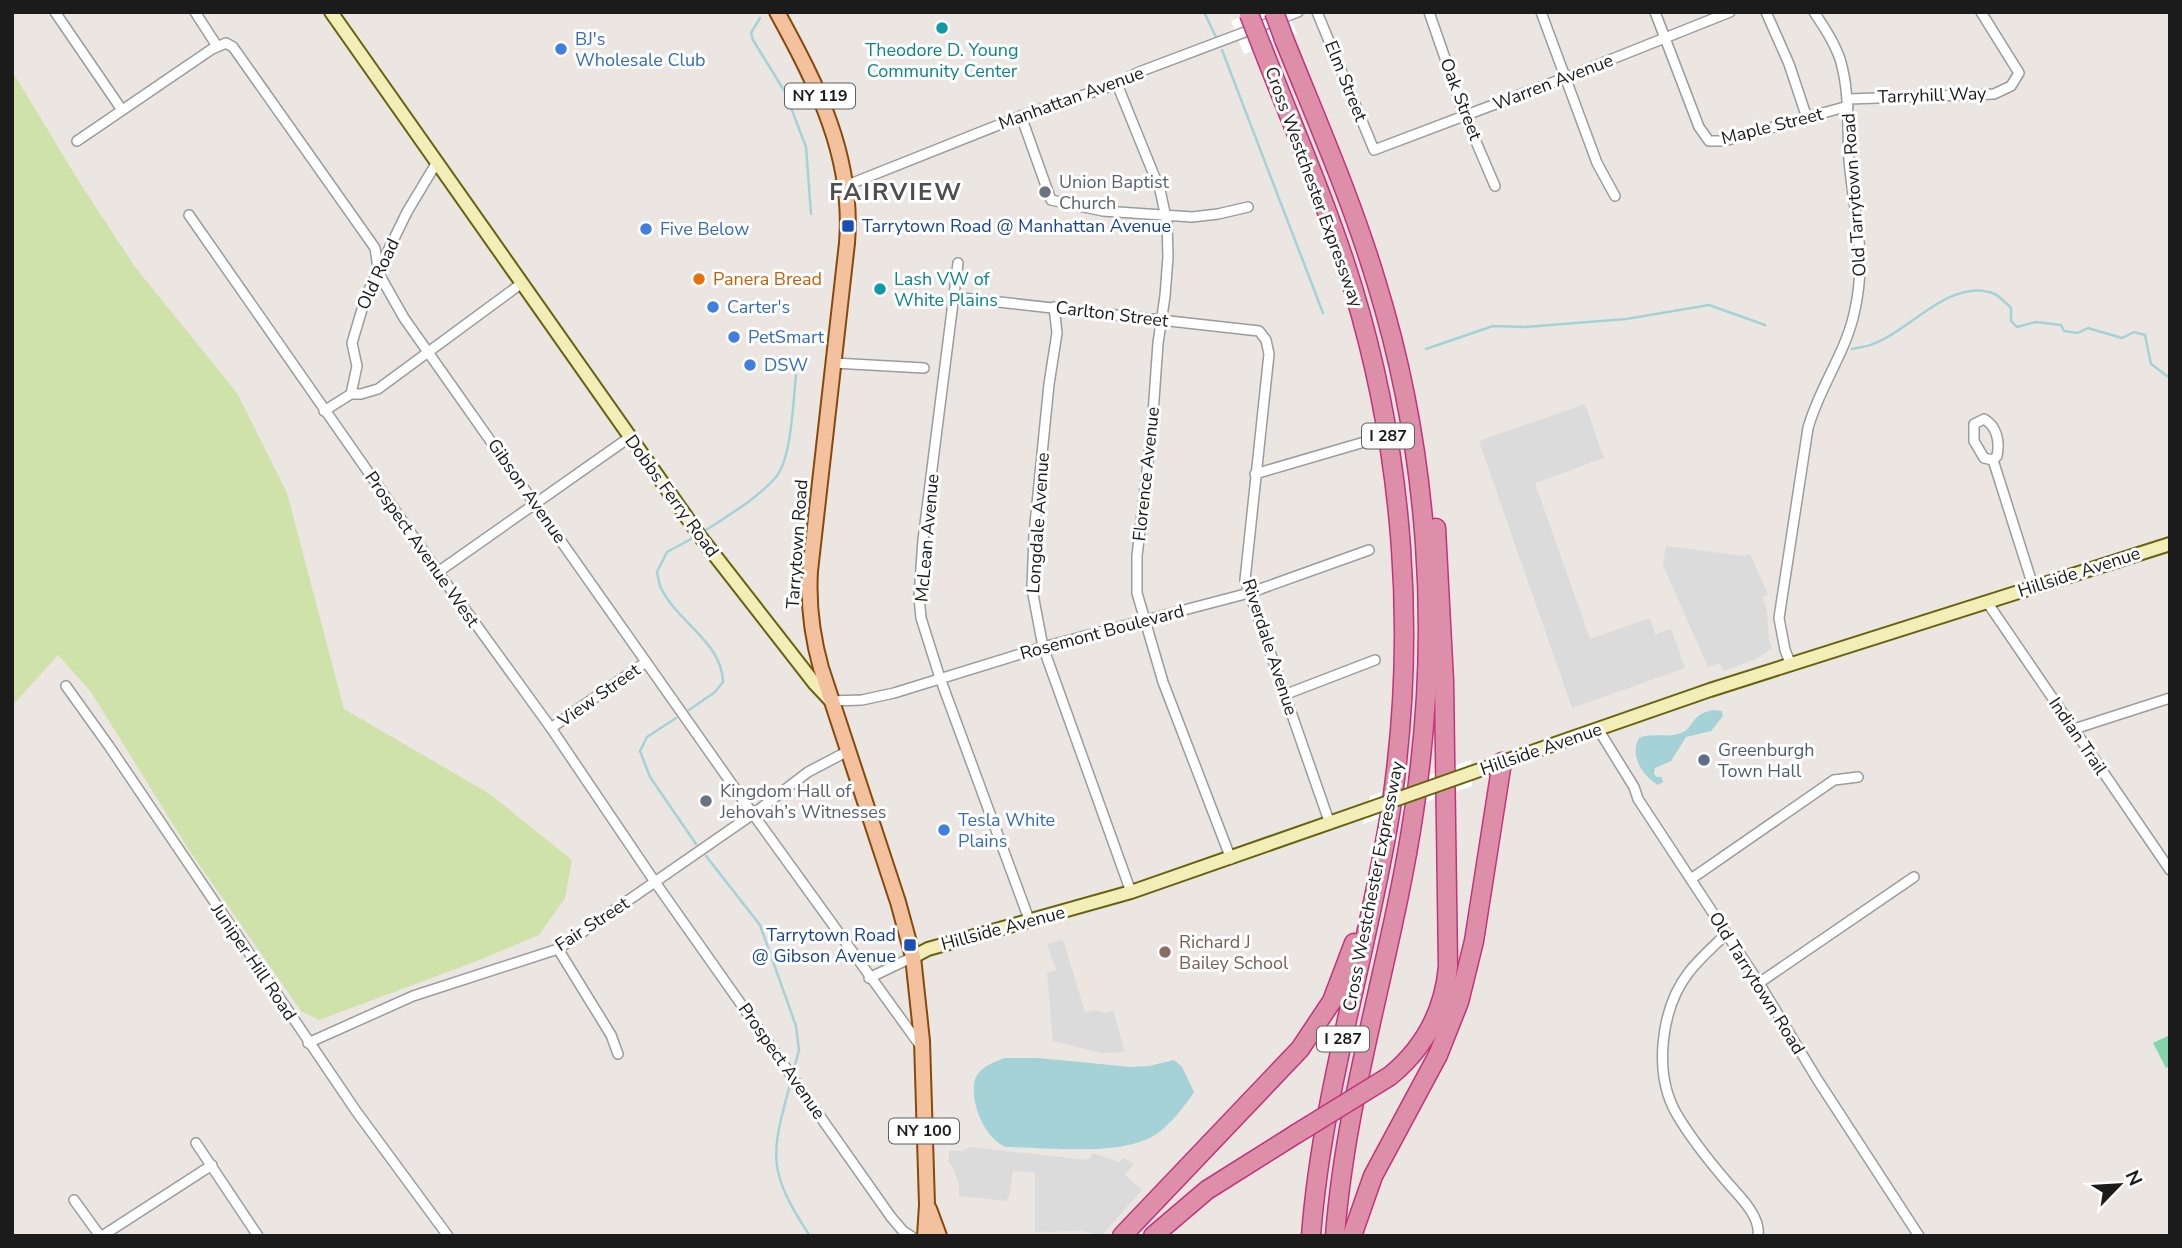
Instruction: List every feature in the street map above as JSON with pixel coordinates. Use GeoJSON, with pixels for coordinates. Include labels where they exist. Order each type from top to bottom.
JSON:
{"type":"FeatureCollection","features":[{"type":"Feature","properties":{"kind":"highway","name":"Cross Westchester Expressway"},"geometry":{"type":"LineString","coordinates":[[1274,12],[1355,218],[1386,314],[1402,378],[1419,478],[1427,579],[1427,680],[1423,747],[1414,814],[1351,1121],[1341,1175],[1335,1236]]}},
{"type":"Feature","properties":{"kind":"highway","name":"Cross Westchester Expressway"},"geometry":{"type":"LineString","coordinates":[[1248,13],[1332,226],[1353,289],[1373,363],[1390,448],[1401,547],[1404,646],[1399,744],[1385,843],[1327,1116],[1311,1236]]}},
{"type":"Feature","properties":{"kind":"highway"},"geometry":{"type":"LineString","coordinates":[[1153,1236],[1207,1190],[1390,1076],[1419,1048],[1434,1021],[1444,993],[1448,954],[1444,681],[1437,545],[1424,442],[1407,376],[1386,314]]}},
{"type":"Feature","properties":{"kind":"highway"},"geometry":{"type":"LineString","coordinates":[[1352,1236],[1373,1177],[1438,1055],[1459,1002],[1474,941],[1502,762]]}},
{"type":"Feature","properties":{"kind":"highway"},"geometry":{"type":"LineString","coordinates":[[1122,1236],[1274,1078],[1312,1034],[1340,984],[1385,843]]}},
{"type":"Feature","properties":{"kind":"main road","name":"Dobbs Ferry Road"},"geometry":{"type":"LineString","coordinates":[[331,12],[702,539],[831,701]]}},
{"type":"Feature","properties":{"kind":"main road","name":"Tarrytown Road"},"geometry":{"type":"LineString","coordinates":[[776,12],[819,91],[835,139],[845,186],[848,226],[809,588],[813,638],[831,701],[901,910],[913,957],[922,1049],[927,1205],[925,1236]]}},
{"type":"Feature","properties":{"kind":"main road","name":"Hillside Avenue"},"geometry":{"type":"LineString","coordinates":[[913,957],[928,949],[1131,892],[1598,729],[2033,586],[2170,544]]}},
{"type":"Feature","properties":{"kind":"main road","name":"Tarrytown Road"},"geometry":{"type":"LineString","coordinates":[[927,1205],[939,1236]]}},
{"type":"Feature","properties":{"kind":"street"},"geometry":{"type":"LineString","coordinates":[[55,12],[122,110]]}},
{"type":"Feature","properties":{"kind":"street","name":"Gibson Avenue"},"geometry":{"type":"LineString","coordinates":[[195,12],[217,46],[226,43],[233,47],[376,248],[384,284],[404,318],[752,814],[922,1049]]}},
{"type":"Feature","properties":{"kind":"street","name":"Manhattan Avenue"},"geometry":{"type":"LineString","coordinates":[[845,186],[1021,116],[1117,84],[1139,72],[1298,12]]}},
{"type":"Feature","properties":{"kind":"street","name":"Elm Street"},"geometry":{"type":"LineString","coordinates":[[1317,12],[1374,149]]}},
{"type":"Feature","properties":{"kind":"street","name":"Oak Street"},"geometry":{"type":"LineString","coordinates":[[1429,12],[1465,116],[1495,186]]}},
{"type":"Feature","properties":{"kind":"street"},"geometry":{"type":"LineString","coordinates":[[1541,12],[1597,163],[1615,196]]}},
{"type":"Feature","properties":{"kind":"street","name":"Maple Street"},"geometry":{"type":"LineString","coordinates":[[1655,12],[1699,127],[1709,141],[1724,141],[1807,118],[1848,102]]}},
{"type":"Feature","properties":{"kind":"street","name":"Warren Avenue"},"geometry":{"type":"LineString","coordinates":[[1374,149],[1665,40],[1730,12]]}},
{"type":"Feature","properties":{"kind":"street"},"geometry":{"type":"LineString","coordinates":[[1766,12],[1789,64],[1807,118]]}},
{"type":"Feature","properties":{"kind":"street","name":"Old Tarrytown Road"},"geometry":{"type":"LineString","coordinates":[[1791,665],[1785,650],[1779,618],[1808,428],[1813,408],[1854,317],[1862,253],[1849,160],[1848,102],[1839,57],[1832,40],[1814,12]]}},
{"type":"Feature","properties":{"kind":"street","name":"Tarryhill Way"},"geometry":{"type":"LineString","coordinates":[[1848,102],[1994,94],[2011,86],[2019,73],[1981,12]]}},
{"type":"Feature","properties":{"kind":"street"},"geometry":{"type":"LineString","coordinates":[[77,141],[217,46]]}},
{"type":"Feature","properties":{"kind":"street","name":"Florence Avenue"},"geometry":{"type":"LineString","coordinates":[[1117,84],[1160,190],[1167,222],[1168,257],[1137,556],[1137,593],[1163,682],[1231,859]]}},
{"type":"Feature","properties":{"kind":"street"},"geometry":{"type":"LineString","coordinates":[[1021,116],[1051,200],[1103,211],[1192,217],[1248,207]]}},
{"type":"Feature","properties":{"kind":"street","name":"Old Road"},"geometry":{"type":"LineString","coordinates":[[351,394],[357,366],[352,343],[359,316],[407,212],[437,162]]}},
{"type":"Feature","properties":{"kind":"street","name":"Prospect Avenue West"},"geometry":{"type":"LineString","coordinates":[[189,215],[324,411],[551,728],[656,882]]}},
{"type":"Feature","properties":{"kind":"street","name":"McLean Avenue"},"geometry":{"type":"LineString","coordinates":[[958,263],[923,540],[919,597],[924,633],[1030,922]]}},
{"type":"Feature","properties":{"kind":"street"},"geometry":{"type":"LineString","coordinates":[[324,411],[351,394],[378,389],[522,283]]}},
{"type":"Feature","properties":{"kind":"street","name":"Carlton Street"},"geometry":{"type":"LineString","coordinates":[[954,297],[1259,331],[1266,340]]}},
{"type":"Feature","properties":{"kind":"street","name":"Longdale Avenue"},"geometry":{"type":"LineString","coordinates":[[1054,307],[1057,333],[1049,384],[1034,534],[1032,589],[1044,647],[1131,892]]}},
{"type":"Feature","properties":{"kind":"street","name":"Riverdale Avenue"},"geometry":{"type":"LineString","coordinates":[[1266,340],[1269,354],[1245,580],[1330,824]]}},
{"type":"Feature","properties":{"kind":"street"},"geometry":{"type":"LineString","coordinates":[[834,363],[924,368]]}},
{"type":"Feature","properties":{"kind":"street"},"geometry":{"type":"LineString","coordinates":[[438,572],[630,437]]}},
{"type":"Feature","properties":{"kind":"street"},"geometry":{"type":"LineString","coordinates":[[1255,474],[1361,443]]}},
{"type":"Feature","properties":{"kind":"street"},"geometry":{"type":"LineString","coordinates":[[1993,460],[2033,586]]}},
{"type":"Feature","properties":{"kind":"street","name":"Rosemont Boulevard"},"geometry":{"type":"LineString","coordinates":[[831,701],[862,700],[894,693],[1143,619],[1249,593],[1369,550]]}},
{"type":"Feature","properties":{"kind":"street","name":"Indian Trail"},"geometry":{"type":"LineString","coordinates":[[1987,602],[2170,870]]}},
{"type":"Feature","properties":{"kind":"street"},"geometry":{"type":"LineString","coordinates":[[1284,695],[1375,660]]}},
{"type":"Feature","properties":{"kind":"street","name":"View Street"},"geometry":{"type":"LineString","coordinates":[[551,728],[646,662]]}},
{"type":"Feature","properties":{"kind":"street","name":"Juniper Hill Road"},"geometry":{"type":"LineString","coordinates":[[66,686],[308,1043],[448,1236]]}},
{"type":"Feature","properties":{"kind":"street"},"geometry":{"type":"LineString","coordinates":[[2074,729],[2170,698]]}},
{"type":"Feature","properties":{"kind":"street","name":"Old Tarrytown Road"},"geometry":{"type":"LineString","coordinates":[[1598,729],[1639,799],[1759,983],[1816,1079],[1919,1236]]}},
{"type":"Feature","properties":{"kind":"street","name":"Fair Street"},"geometry":{"type":"LineString","coordinates":[[308,1043],[413,996],[558,949],[808,772],[848,751]]}},
{"type":"Feature","properties":{"kind":"street"},"geometry":{"type":"LineString","coordinates":[[1691,879],[1834,780],[1858,777]]}},
{"type":"Feature","properties":{"kind":"street"},"geometry":{"type":"LineString","coordinates":[[1759,983],[1914,877]]}},
{"type":"Feature","properties":{"kind":"street","name":"Prospect Avenue"},"geometry":{"type":"LineString","coordinates":[[656,882],[891,1217],[911,1236]]}},
{"type":"Feature","properties":{"kind":"street"},"geometry":{"type":"LineString","coordinates":[[1726,934],[1687,974],[1669,1013],[1662,1051],[1665,1086],[1676,1113],[1725,1180],[1748,1206],[1758,1236]]}},
{"type":"Feature","properties":{"kind":"street"},"geometry":{"type":"LineString","coordinates":[[558,949],[611,1035],[618,1054]]}},
{"type":"Feature","properties":{"kind":"street"},"geometry":{"type":"LineString","coordinates":[[869,978],[913,957]]}},
{"type":"Feature","properties":{"kind":"street"},"geometry":{"type":"LineString","coordinates":[[196,1143],[258,1236]]}},
{"type":"Feature","properties":{"kind":"street"},"geometry":{"type":"LineString","coordinates":[[74,1200],[101,1236],[212,1164]]}},
{"type":"Feature","properties":{"kind":"green space"},"geometry":{"type":"Polygon","coordinates":[[[12,71],[135,267],[237,393],[287,493],[344,709],[490,794],[572,860],[565,898],[539,935],[319,1020],[301,1011],[189,850],[91,692],[58,655],[12,706],[12,71]]]}},
{"type":"Feature","properties":{"kind":"green space"},"geometry":{"type":"Polygon","coordinates":[[[2170,1035],[2170,1066],[2166,1068],[2153,1043],[2170,1035]]]}},
{"type":"Feature","properties":{"kind":"shaded area"},"geometry":{"type":"Polygon","coordinates":[[[1585,404],[1604,458],[1535,483],[1590,639],[1650,618],[1655,634],[1671,629],[1685,668],[1572,708],[1479,441],[1585,404]]]}},
{"type":"Feature","properties":{"kind":"shaded area"},"geometry":{"type":"Polygon","coordinates":[[[1666,546],[1744,556],[1750,554],[1768,594],[1762,597],[1767,611],[1772,648],[1756,659],[1723,671],[1720,663],[1708,667],[1663,565],[1666,546]]]}},
{"type":"Feature","properties":{"kind":"shaded area"},"geometry":{"type":"Polygon","coordinates":[[[1063,940],[1085,1012],[1095,1010],[1106,1013],[1113,1010],[1125,1052],[1102,1053],[1053,1041],[1047,973],[1056,970],[1047,944],[1063,940]]]}},
{"type":"Feature","properties":{"kind":"shaded area"},"geometry":{"type":"Polygon","coordinates":[[[970,1147],[1088,1160],[1093,1153],[1119,1162],[1124,1158],[1134,1164],[1125,1175],[1142,1190],[1101,1236],[1083,1231],[1035,1232],[1035,1172],[1013,1171],[1009,1197],[1005,1201],[959,1196],[959,1185],[949,1163],[949,1151],[962,1151],[970,1147]]]}},
{"type":"Feature","properties":{"kind":"water"},"geometry":{"type":"Polygon","coordinates":[[[1713,710],[1722,711],[1723,716],[1711,731],[1686,737],[1671,761],[1655,768],[1654,774],[1662,777],[1663,782],[1658,785],[1647,776],[1637,758],[1636,745],[1639,738],[1678,734],[1687,729],[1697,717],[1713,710]]]}},
{"type":"Feature","properties":{"kind":"water"},"geometry":{"type":"Polygon","coordinates":[[[1005,1058],[1038,1058],[1131,1067],[1174,1060],[1182,1067],[1194,1092],[1165,1127],[1140,1142],[1103,1148],[1006,1147],[998,1143],[985,1128],[974,1099],[977,1075],[987,1066],[1005,1058]]]}},
{"type":"Feature","properties":{"kind":"pier"},"geometry":{"type":"Polygon","coordinates":[[[1253,12],[1288,12],[1297,34],[1244,54],[1231,21],[1253,12]]]}},
{"type":"Feature","properties":{"kind":"pier"},"geometry":{"type":"Polygon","coordinates":[[[1471,760],[1472,786],[1363,824],[1370,796],[1471,760]]]}},
{"type":"Feature","properties":{"kind":"waterway"},"geometry":{"type":"LineString","coordinates":[[1204,12],[1216,37]]}},
{"type":"Feature","properties":{"kind":"waterway"},"geometry":{"type":"LineString","coordinates":[[760,18],[751,33],[785,92],[806,147],[811,214]]}},
{"type":"Feature","properties":{"kind":"waterway"},"geometry":{"type":"LineString","coordinates":[[1222,50],[1323,313]]}},
{"type":"Feature","properties":{"kind":"waterway"},"geometry":{"type":"LineString","coordinates":[[1852,349],[1886,338],[1943,300],[1973,291],[1989,292],[2011,308],[2011,321],[2017,327],[2036,322],[2061,325],[2064,331],[2078,333],[2088,328],[2122,338],[2134,332],[2145,335],[2151,364],[2170,378]]}},
{"type":"Feature","properties":{"kind":"waterway"},"geometry":{"type":"LineString","coordinates":[[1426,349],[1493,326],[1525,327],[1626,319],[1709,305],[1765,325]]}},
{"type":"Feature","properties":{"kind":"waterway"},"geometry":{"type":"LineString","coordinates":[[706,530],[743,506],[776,477],[785,456],[791,428],[796,375]]}},
{"type":"Feature","properties":{"kind":"waterway"},"geometry":{"type":"LineString","coordinates":[[689,710],[715,692],[723,682],[721,668],[707,644],[668,600],[660,586],[657,572],[667,552],[693,538]]}},
{"type":"Feature","properties":{"kind":"waterway"},"geometry":{"type":"LineString","coordinates":[[676,718],[647,737],[640,751],[650,777],[696,844]]}},
{"type":"Feature","properties":{"kind":"waterway"},"geometry":{"type":"LineString","coordinates":[[706,856],[760,925],[796,1026],[799,1050],[794,1069]]}},
{"type":"Feature","properties":{"kind":"waterway"},"geometry":{"type":"LineString","coordinates":[[791,1081],[779,1127],[776,1161],[786,1194],[810,1236]]}},
{"type":"Feature","properties":{"kind":"place","name":"Theodore D. Young Community Center"},"geometry":{"type":"Point","coordinates":[942,28]}},
{"type":"Feature","properties":{"kind":"place","name":"BJ's Wholesale Club"},"geometry":{"type":"Point","coordinates":[561,49]}},
{"type":"Feature","properties":{"kind":"place","name":"Union Baptist Church"},"geometry":{"type":"Point","coordinates":[1045,192]}},
{"type":"Feature","properties":{"kind":"place","name":"Tarrytown Road @ Manhattan Avenue"},"geometry":{"type":"Point","coordinates":[848,226]}},
{"type":"Feature","properties":{"kind":"place","name":"Five Below"},"geometry":{"type":"Point","coordinates":[646,229]}},
{"type":"Feature","properties":{"kind":"place","name":"Panera Bread"},"geometry":{"type":"Point","coordinates":[699,279]}},
{"type":"Feature","properties":{"kind":"place","name":"Lash VW of White Plains"},"geometry":{"type":"Point","coordinates":[880,289]}},
{"type":"Feature","properties":{"kind":"place","name":"Carter's"},"geometry":{"type":"Point","coordinates":[713,307]}},
{"type":"Feature","properties":{"kind":"place","name":"PetSmart"},"geometry":{"type":"Point","coordinates":[734,337]}},
{"type":"Feature","properties":{"kind":"place","name":"DSW"},"geometry":{"type":"Point","coordinates":[750,365]}},
{"type":"Feature","properties":{"kind":"place","name":"Greenburgh Town Hall"},"geometry":{"type":"Point","coordinates":[1704,760]}},
{"type":"Feature","properties":{"kind":"place","name":"Kingdom Hall of Jehovah’s Witnesses"},"geometry":{"type":"Point","coordinates":[706,801]}},
{"type":"Feature","properties":{"kind":"place","name":"Tesla White Plains"},"geometry":{"type":"Point","coordinates":[944,830]}},
{"type":"Feature","properties":{"kind":"place","name":"Tarrytown Road @ Gibson Avenue"},"geometry":{"type":"Point","coordinates":[910,945]}},
{"type":"Feature","properties":{"kind":"place","name":"Richard J Bailey School"},"geometry":{"type":"Point","coordinates":[1165,952]}},
{"type":"Feature","properties":{"kind":"district","name":"FAIRVIEW"},"geometry":{"type":"Point","coordinates":[896,192]}}]}
